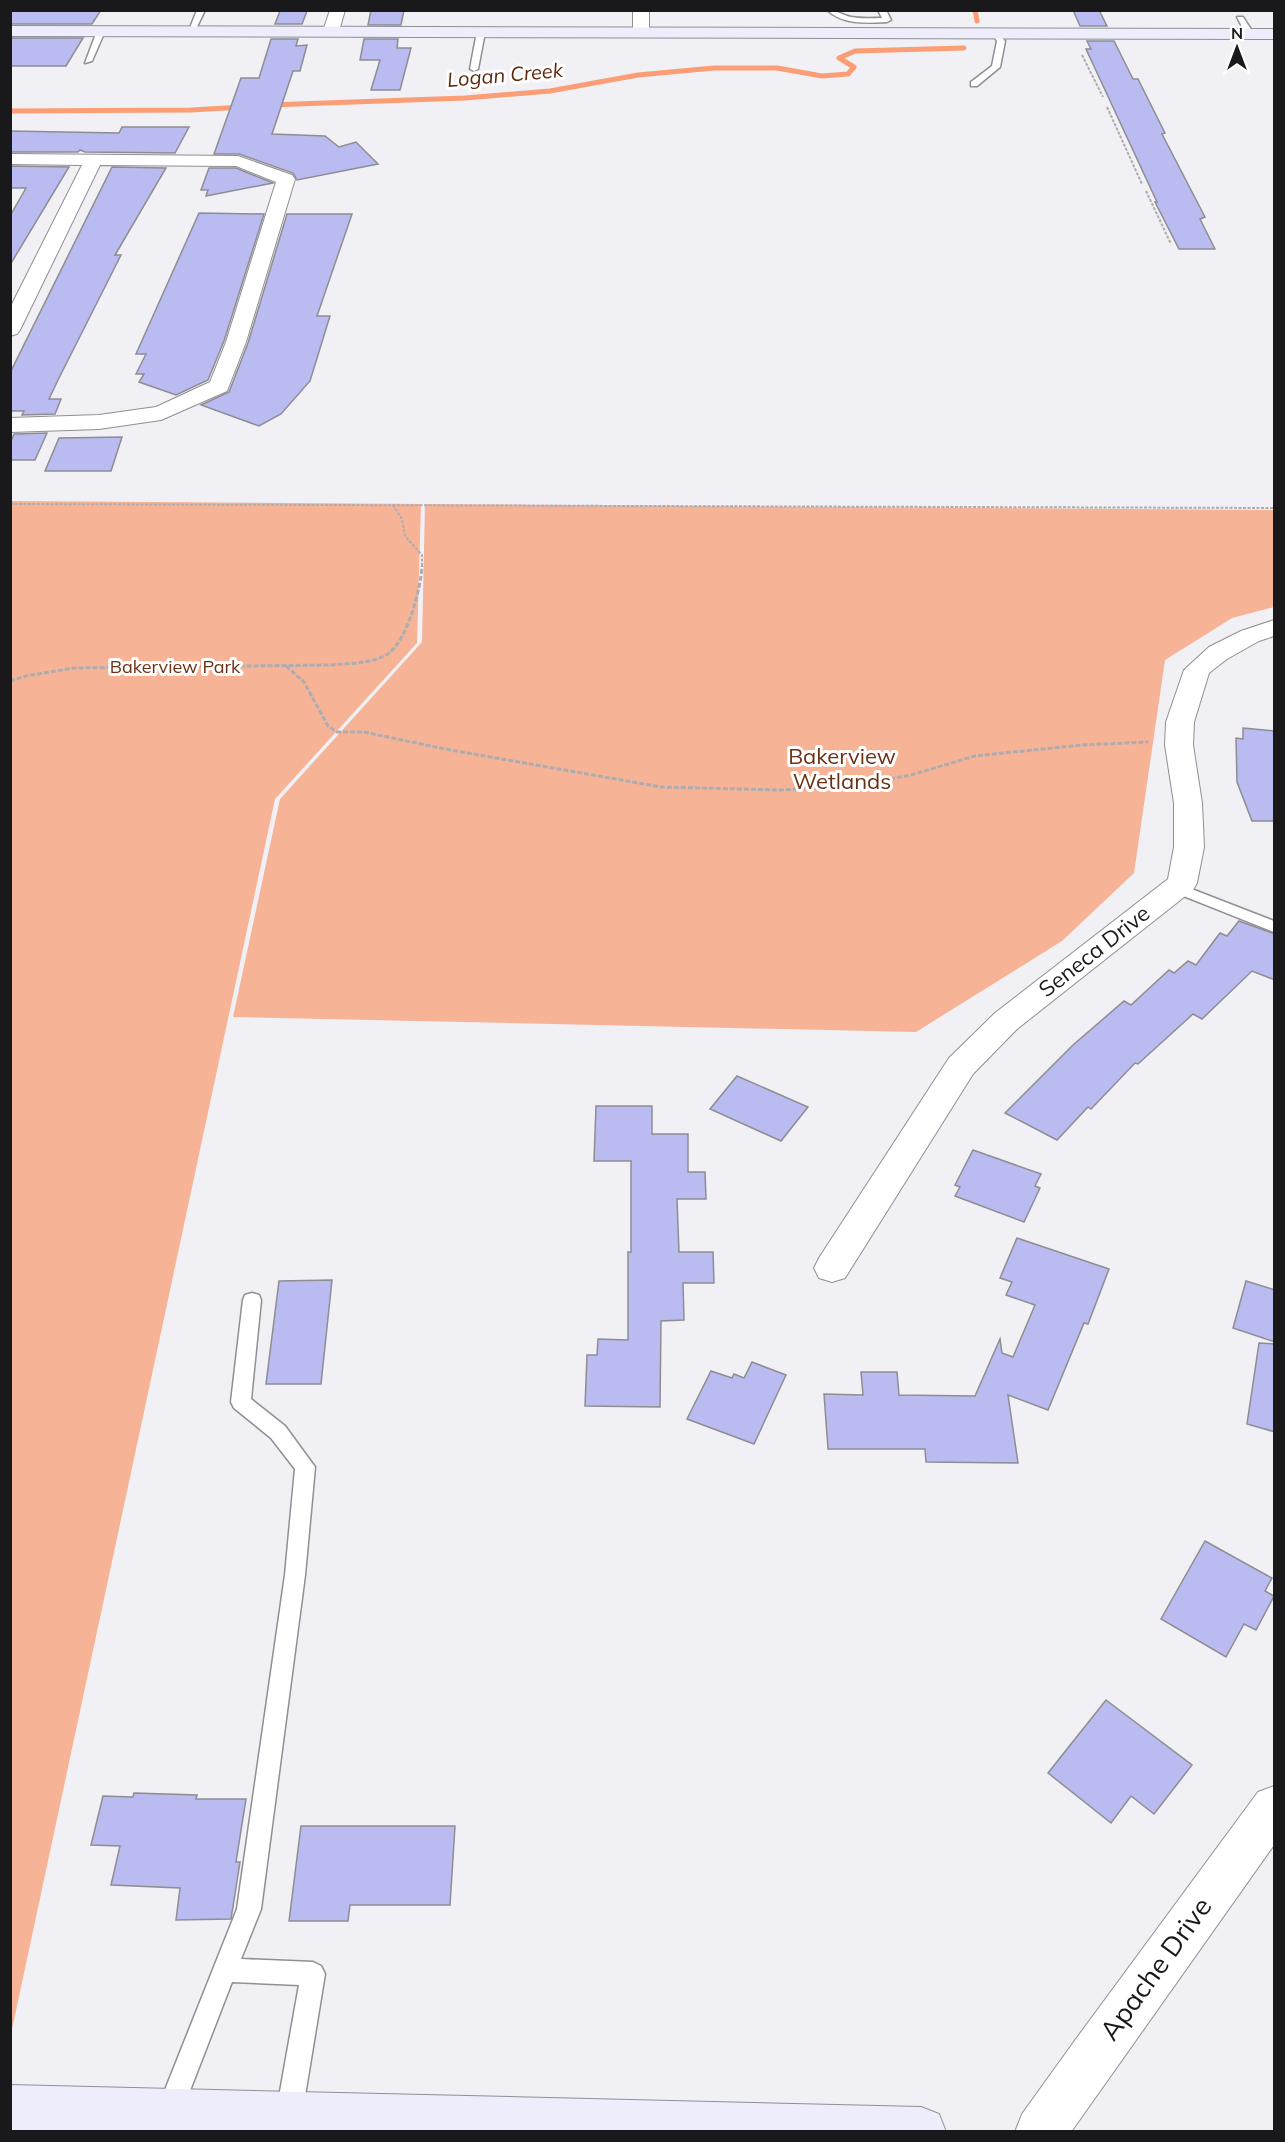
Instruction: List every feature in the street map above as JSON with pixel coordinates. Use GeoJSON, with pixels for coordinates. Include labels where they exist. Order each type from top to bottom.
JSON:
{"type":"FeatureCollection","features":[{"type":"Feature","properties":{"kind":"main road"},"geometry":{"type":"LineString","coordinates":[[10,31],[1275,34]]}},
{"type":"Feature","properties":{"kind":"main road"},"geometry":{"type":"LineString","coordinates":[[10,2110],[921,2132]]}},
{"type":"Feature","properties":{"kind":"street"},"geometry":{"type":"LineString","coordinates":[[331,32],[338,10]]}},
{"type":"Feature","properties":{"kind":"street"},"geometry":{"type":"LineString","coordinates":[[641,10],[641,33]]}},
{"type":"Feature","properties":{"kind":"street"},"geometry":{"type":"LineString","coordinates":[[10,159],[238,161],[286,179],[236,342],[219,386],[161,413],[99,422],[10,425]]}},
{"type":"Feature","properties":{"kind":"street"},"geometry":{"type":"LineString","coordinates":[[10,330],[94,159]]}},
{"type":"Feature","properties":{"kind":"street"},"geometry":{"type":"LineString","coordinates":[[1176,888],[1182,883],[1189,847],[1188,803],[1179,745],[1180,722],[1197,670],[1218,653],[1250,636],[1275,628]]}},
{"type":"Feature","properties":{"kind":"street","name":"Seneca Drive"},"geometry":{"type":"LineString","coordinates":[[832,1268],[961,1066],[1006,1020],[1176,888]]}},
{"type":"Feature","properties":{"kind":"street","name":"Apache Drive"},"geometry":{"type":"LineString","coordinates":[[1040,2132],[1275,1808]]}},
{"type":"Feature","properties":{"kind":"lane"},"geometry":{"type":"LineString","coordinates":[[191,31],[201,10]]}},
{"type":"Feature","properties":{"kind":"lane"},"geometry":{"type":"LineString","coordinates":[[830,10],[833,14],[856,20],[886,20],[882,10]]}},
{"type":"Feature","properties":{"kind":"lane"},"geometry":{"type":"LineString","coordinates":[[1240,19],[1250,34]]}},
{"type":"Feature","properties":{"kind":"lane"},"geometry":{"type":"LineString","coordinates":[[875,20],[885,33]]}},
{"type":"Feature","properties":{"kind":"lane"},"geometry":{"type":"LineString","coordinates":[[88,61],[101,31]]}},
{"type":"Feature","properties":{"kind":"lane"},"geometry":{"type":"LineString","coordinates":[[474,69],[481,32]]}},
{"type":"Feature","properties":{"kind":"lane"},"geometry":{"type":"LineString","coordinates":[[974,84],[996,67],[1001,41],[997,34]]}},
{"type":"Feature","properties":{"kind":"lane"},"geometry":{"type":"LineString","coordinates":[[1176,888],[1275,927]]}},
{"type":"Feature","properties":{"kind":"lane"},"geometry":{"type":"LineString","coordinates":[[169,2114],[249,1909],[295,1575],[305,1467],[278,1432],[241,1402],[252,1300]]}},
{"type":"Feature","properties":{"kind":"lane"},"geometry":{"type":"LineString","coordinates":[[225,1970],[313,1974],[289,2117]]}},
{"type":"Feature","properties":{"kind":"path"},"geometry":{"type":"LineString","coordinates":[[1080,51],[1103,97]]}},
{"type":"Feature","properties":{"kind":"path"},"geometry":{"type":"LineString","coordinates":[[1107,106],[1142,184]]}},
{"type":"Feature","properties":{"kind":"path"},"geometry":{"type":"LineString","coordinates":[[1146,191],[1171,244]]}},
{"type":"Feature","properties":{"kind":"path"},"geometry":{"type":"LineString","coordinates":[[10,504],[1275,508]]}},
{"type":"Feature","properties":{"kind":"path"},"geometry":{"type":"LineString","coordinates":[[10,681],[23,674],[65,672],[74,668],[286,666],[367,662],[388,654],[399,641],[409,622],[422,569],[422,555],[405,536],[402,519],[393,504]]}},
{"type":"Feature","properties":{"kind":"path"},"geometry":{"type":"LineString","coordinates":[[286,666],[304,682],[328,726],[337,732],[364,732],[476,755],[660,787],[781,790],[874,784],[975,756],[1082,745],[1149,742]]}},
{"type":"Feature","properties":{"kind":"green space","name":"Bakerview Park"},"geometry":{"type":"Polygon","coordinates":[[[11,501],[421,504],[417,643],[275,799],[11,2034],[11,501]]]}},
{"type":"Feature","properties":{"kind":"green space","name":"Bakerview Wetlands"},"geometry":{"type":"Polygon","coordinates":[[[425,504],[1274,510],[1274,607],[1232,618],[1165,660],[1134,873],[1062,941],[916,1032],[233,1017],[280,799],[422,642],[425,504]]]}},
{"type":"Feature","properties":{"kind":"building"},"geometry":{"type":"Polygon","coordinates":[[[10,10],[101,10],[92,24],[10,24],[10,10]]]}},
{"type":"Feature","properties":{"kind":"building"},"geometry":{"type":"Polygon","coordinates":[[[371,10],[404,10],[401,25],[368,25],[371,10]]]}},
{"type":"Feature","properties":{"kind":"building"},"geometry":{"type":"Polygon","coordinates":[[[1073,10],[1099,10],[1107,26],[1080,26],[1073,10]]]}},
{"type":"Feature","properties":{"kind":"building"},"geometry":{"type":"Polygon","coordinates":[[[280,11],[307,11],[302,24],[275,24],[280,11]]]}},
{"type":"Feature","properties":{"kind":"building"},"geometry":{"type":"Polygon","coordinates":[[[10,38],[83,38],[66,66],[10,66],[10,38]]]}},
{"type":"Feature","properties":{"kind":"building"},"geometry":{"type":"Polygon","coordinates":[[[271,39],[298,39],[296,46],[307,45],[300,71],[293,71],[272,134],[325,136],[339,147],[356,142],[378,164],[297,180],[293,173],[239,154],[214,154],[241,78],[259,78],[271,39]]]}},
{"type":"Feature","properties":{"kind":"building"},"geometry":{"type":"Polygon","coordinates":[[[364,39],[398,39],[397,48],[411,48],[400,90],[371,90],[380,60],[360,60],[364,39]]]}},
{"type":"Feature","properties":{"kind":"building"},"geometry":{"type":"Polygon","coordinates":[[[1087,41],[1114,41],[1133,79],[1138,79],[1165,133],[1162,134],[1205,217],[1200,219],[1215,249],[1179,249],[1155,202],[1157,202],[1086,49],[1091,49],[1087,41]]]}},
{"type":"Feature","properties":{"kind":"building"},"geometry":{"type":"Polygon","coordinates":[[[122,127],[189,127],[175,153],[85,152],[80,150],[78,152],[10,152],[10,131],[119,133],[122,127]]]}},
{"type":"Feature","properties":{"kind":"building"},"geometry":{"type":"Polygon","coordinates":[[[10,166],[69,167],[10,265],[10,216],[26,188],[10,188],[10,166]]]}},
{"type":"Feature","properties":{"kind":"building"},"geometry":{"type":"Polygon","coordinates":[[[112,167],[166,168],[115,255],[121,255],[49,399],[61,399],[55,414],[22,415],[24,411],[10,411],[10,373],[112,167]]]}},
{"type":"Feature","properties":{"kind":"building"},"geometry":{"type":"Polygon","coordinates":[[[209,168],[236,168],[273,183],[206,196],[208,190],[201,190],[209,168]]]}},
{"type":"Feature","properties":{"kind":"building"},"geometry":{"type":"Polygon","coordinates":[[[199,213],[264,214],[224,341],[208,380],[176,395],[139,382],[144,374],[136,374],[146,354],[136,354],[199,213]]]}},
{"type":"Feature","properties":{"kind":"building"},"geometry":{"type":"Polygon","coordinates":[[[287,214],[352,214],[317,316],[330,316],[310,381],[281,414],[259,426],[201,405],[229,392],[248,343],[287,214]]]}},
{"type":"Feature","properties":{"kind":"building"},"geometry":{"type":"Polygon","coordinates":[[[47,433],[35,460],[10,460],[10,444],[14,434],[47,433]]]}},
{"type":"Feature","properties":{"kind":"building"},"geometry":{"type":"Polygon","coordinates":[[[122,437],[111,471],[45,471],[59,438],[122,437]]]}},
{"type":"Feature","properties":{"kind":"building"},"geometry":{"type":"Polygon","coordinates":[[[1243,728],[1275,731],[1275,821],[1252,821],[1237,782],[1236,738],[1243,739],[1243,728]]]}},
{"type":"Feature","properties":{"kind":"building"},"geometry":{"type":"Polygon","coordinates":[[[1239,921],[1275,934],[1275,980],[1252,971],[1202,1019],[1193,1014],[1138,1064],[1135,1063],[1091,1109],[1088,1107],[1057,1140],[1005,1113],[1073,1045],[1124,1001],[1131,1005],[1169,970],[1174,973],[1188,961],[1196,965],[1220,933],[1227,936],[1239,921]]]}},
{"type":"Feature","properties":{"kind":"building"},"geometry":{"type":"Polygon","coordinates":[[[737,1076],[808,1107],[781,1141],[710,1109],[737,1076]]]}},
{"type":"Feature","properties":{"kind":"building"},"geometry":{"type":"Polygon","coordinates":[[[596,1106],[652,1106],[652,1134],[688,1134],[688,1172],[705,1172],[706,1199],[677,1199],[679,1252],[713,1252],[714,1283],[683,1283],[684,1320],[661,1321],[660,1407],[585,1406],[587,1355],[597,1355],[598,1339],[628,1340],[631,1161],[594,1161],[596,1106]]]}},
{"type":"Feature","properties":{"kind":"building"},"geometry":{"type":"Polygon","coordinates":[[[973,1150],[1041,1174],[1035,1186],[1040,1188],[1024,1222],[955,1196],[960,1187],[955,1185],[973,1150]]]}},
{"type":"Feature","properties":{"kind":"building"},"geometry":{"type":"Polygon","coordinates":[[[1017,1238],[1109,1269],[1088,1324],[1084,1323],[1048,1410],[1008,1395],[1018,1463],[926,1462],[925,1449],[828,1449],[824,1394],[863,1395],[861,1372],[897,1372],[899,1395],[975,1396],[1000,1339],[1002,1353],[1013,1357],[1035,1305],[1006,1295],[1012,1282],[1000,1278],[1017,1238]]]}},
{"type":"Feature","properties":{"kind":"building"},"geometry":{"type":"Polygon","coordinates":[[[332,1280],[321,1384],[266,1384],[279,1281],[332,1280]]]}},
{"type":"Feature","properties":{"kind":"building"},"geometry":{"type":"Polygon","coordinates":[[[1246,1281],[1275,1290],[1275,1342],[1233,1328],[1246,1281]]]}},
{"type":"Feature","properties":{"kind":"building"},"geometry":{"type":"Polygon","coordinates":[[[1259,1343],[1275,1344],[1275,1432],[1247,1424],[1259,1343]]]}},
{"type":"Feature","properties":{"kind":"building"},"geometry":{"type":"Polygon","coordinates":[[[752,1362],[786,1375],[754,1444],[687,1419],[711,1371],[732,1378],[734,1374],[744,1378],[752,1362]]]}},
{"type":"Feature","properties":{"kind":"building"},"geometry":{"type":"Polygon","coordinates":[[[1205,1541],[1272,1578],[1265,1591],[1274,1596],[1256,1630],[1244,1624],[1226,1657],[1161,1619],[1205,1541]]]}},
{"type":"Feature","properties":{"kind":"building"},"geometry":{"type":"Polygon","coordinates":[[[1106,1700],[1192,1765],[1154,1814],[1131,1796],[1111,1823],[1048,1773],[1106,1700]]]}},
{"type":"Feature","properties":{"kind":"building"},"geometry":{"type":"Polygon","coordinates":[[[134,1793],[197,1795],[196,1799],[246,1799],[236,1862],[240,1862],[231,1919],[176,1920],[180,1888],[111,1885],[120,1846],[91,1845],[103,1796],[133,1797],[134,1793]]]}},
{"type":"Feature","properties":{"kind":"building"},"geometry":{"type":"Polygon","coordinates":[[[301,1826],[455,1826],[450,1905],[350,1905],[348,1921],[289,1921],[301,1826]]]}},
{"type":"Feature","properties":{"kind":"waterway","name":"Logan Creek"},"geometry":{"type":"LineString","coordinates":[[975,10],[977,21]]}},
{"type":"Feature","properties":{"kind":"waterway","name":"Logan Creek"},"geometry":{"type":"LineString","coordinates":[[269,105],[465,98],[550,91],[638,75],[714,68],[777,68],[822,76],[848,74],[854,67],[839,58],[855,51],[964,48]]}},
{"type":"Feature","properties":{"kind":"waterway","name":"Logan Creek"},"geometry":{"type":"LineString","coordinates":[[10,111],[191,110],[244,107]]}}]}
